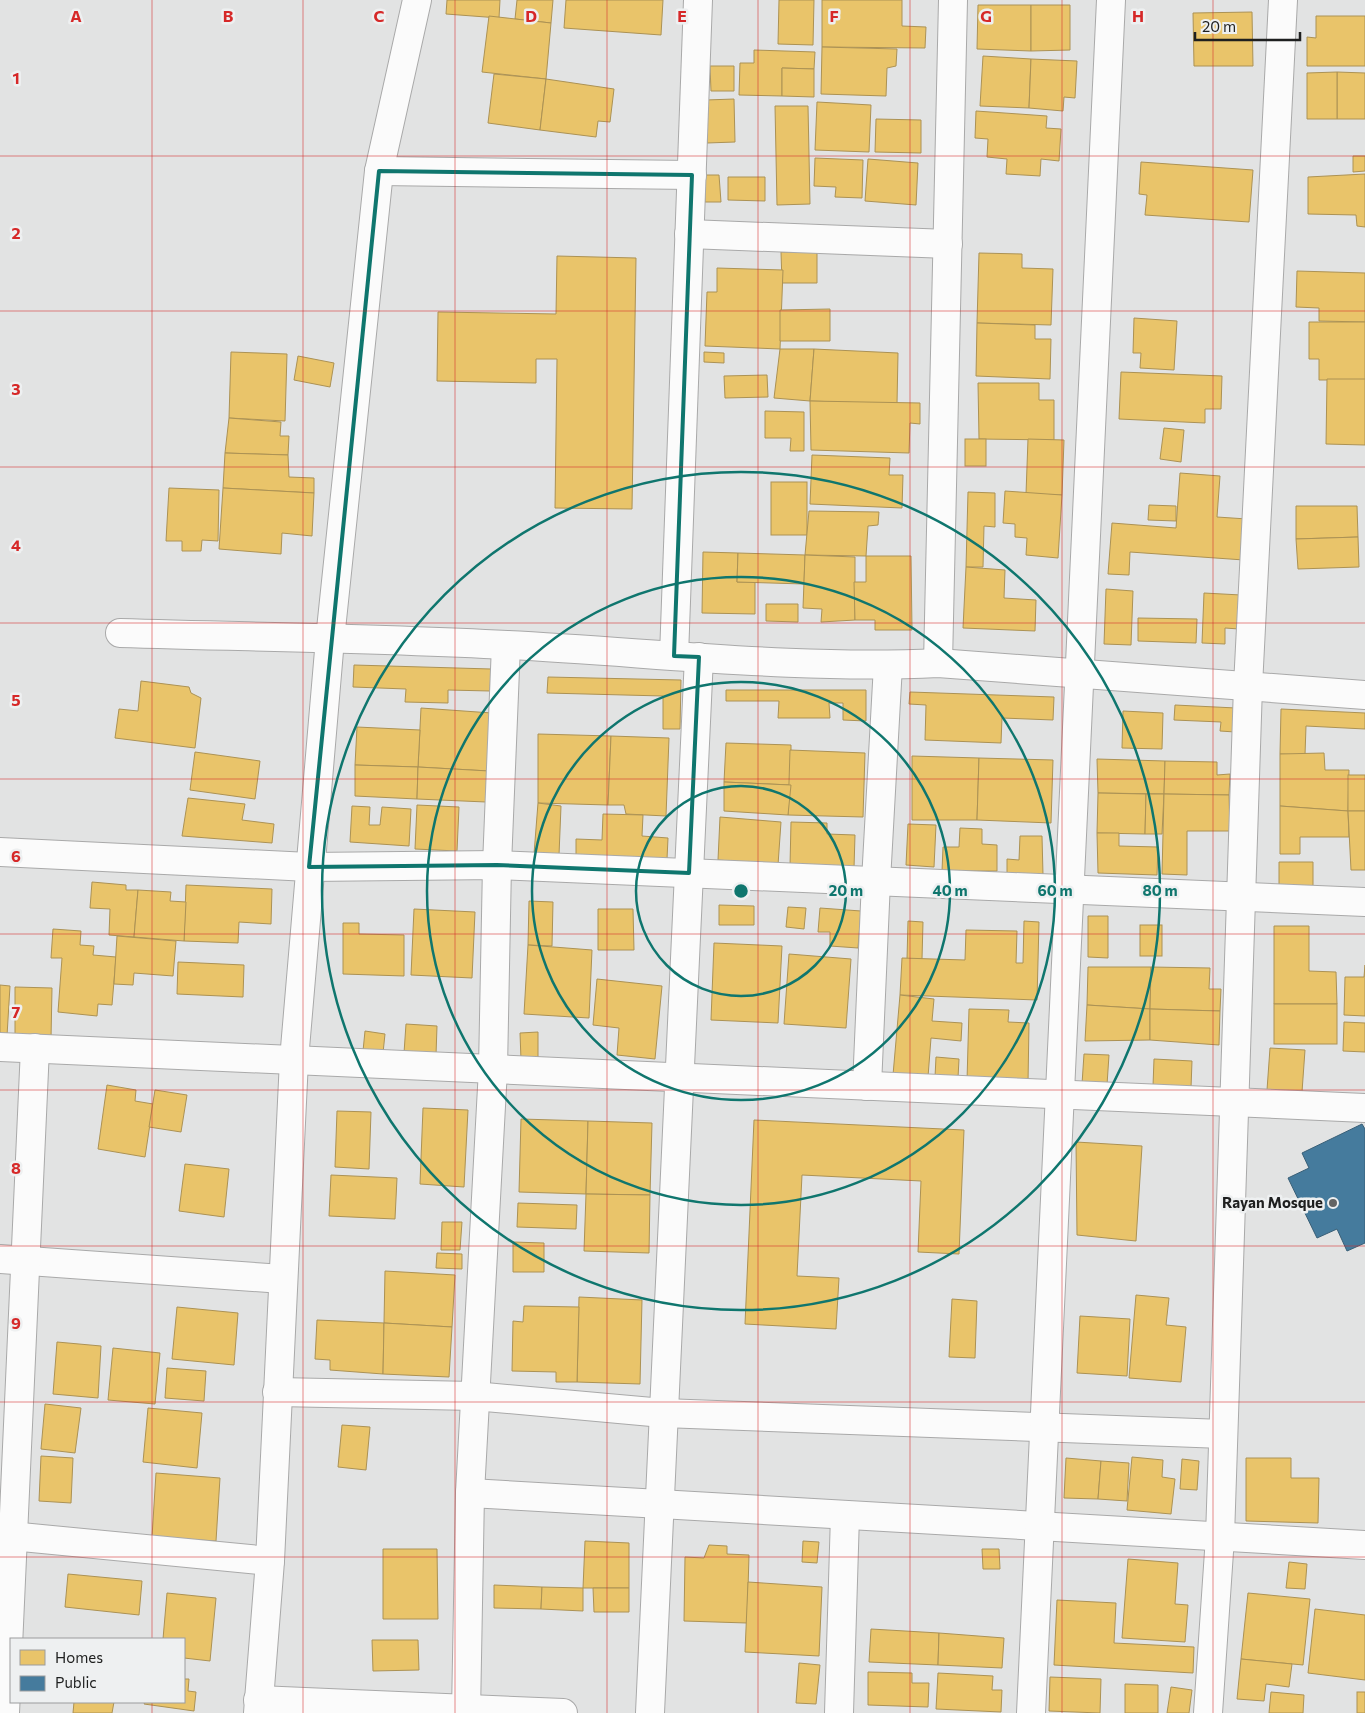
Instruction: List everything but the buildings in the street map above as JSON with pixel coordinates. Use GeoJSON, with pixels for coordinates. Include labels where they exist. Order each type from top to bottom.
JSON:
{"type":"FeatureCollection","features":[{"type":"Feature","properties":{"kind":"street"},"geometry":{"type":"LineString","coordinates":[[418,0],[379,171],[330,639],[294,1060],[270,1561],[258,1707],[563,1713]]}},
{"type":"Feature","properties":{"kind":"street"},"geometry":{"type":"LineString","coordinates":[[650,1713],[689,873],[687,657],[690,234],[698,0]]}},
{"type":"Feature","properties":{"kind":"street"},"geometry":{"type":"LineString","coordinates":[[938,663],[953,0]]}},
{"type":"Feature","properties":{"kind":"street"},"geometry":{"type":"LineString","coordinates":[[1031,1713],[1111,0]]}},
{"type":"Feature","properties":{"kind":"street"},"geometry":{"type":"LineString","coordinates":[[1208,1713],[1220,1537],[1243,896],[1248,686],[1283,0]]}},
{"type":"Feature","properties":{"kind":"street"},"geometry":{"type":"LineString","coordinates":[[379,171],[692,175]]}},
{"type":"Feature","properties":{"kind":"street"},"geometry":{"type":"LineString","coordinates":[[690,234],[948,244]]}},
{"type":"Feature","properties":{"kind":"street"},"geometry":{"type":"LineString","coordinates":[[120,633],[506,645],[687,657],[888,665],[938,663],[1365,695]]}},
{"type":"Feature","properties":{"kind":"street"},"geometry":{"type":"LineString","coordinates":[[467,1711],[470,1494],[493,1069],[497,865],[506,645]]}},
{"type":"Feature","properties":{"kind":"street"},"geometry":{"type":"LineString","coordinates":[[868,1086],[876,881],[888,665]]}},
{"type":"Feature","properties":{"kind":"street"},"geometry":{"type":"LineString","coordinates":[[0,852],[309,867],[497,865],[1365,902]]}},
{"type":"Feature","properties":{"kind":"street"},"geometry":{"type":"LineString","coordinates":[[0,1047],[1365,1108]]}},
{"type":"Feature","properties":{"kind":"street"},"geometry":{"type":"LineString","coordinates":[[5,1713],[6,1536],[13,1260],[35,1048]]}},
{"type":"Feature","properties":{"kind":"street"},"geometry":{"type":"LineString","coordinates":[[13,1260],[283,1278]]}},
{"type":"Feature","properties":{"kind":"street"},"geometry":{"type":"LineString","coordinates":[[277,1392],[474,1396],[664,1413],[1223,1434]]}},
{"type":"Feature","properties":{"kind":"street"},"geometry":{"type":"LineString","coordinates":[[470,1494],[1365,1545]]}},
{"type":"Feature","properties":{"kind":"street"},"geometry":{"type":"LineString","coordinates":[[839,1713],[845,1515]]}},
{"type":"Feature","properties":{"kind":"street"},"geometry":{"type":"LineString","coordinates":[[6,1536],[270,1561]]}},
{"type":"Feature","properties":{"kind":"highlighted area"},"geometry":{"type":"Polygon","coordinates":[[[379,171],[692,175],[674,656],[699,657],[689,873],[497,865],[309,867],[379,171]]]}},
{"type":"Feature","properties":{"kind":"place","name":"Rayan Mosque"},"geometry":{"type":"Point","coordinates":[1333,1203]}}]}
